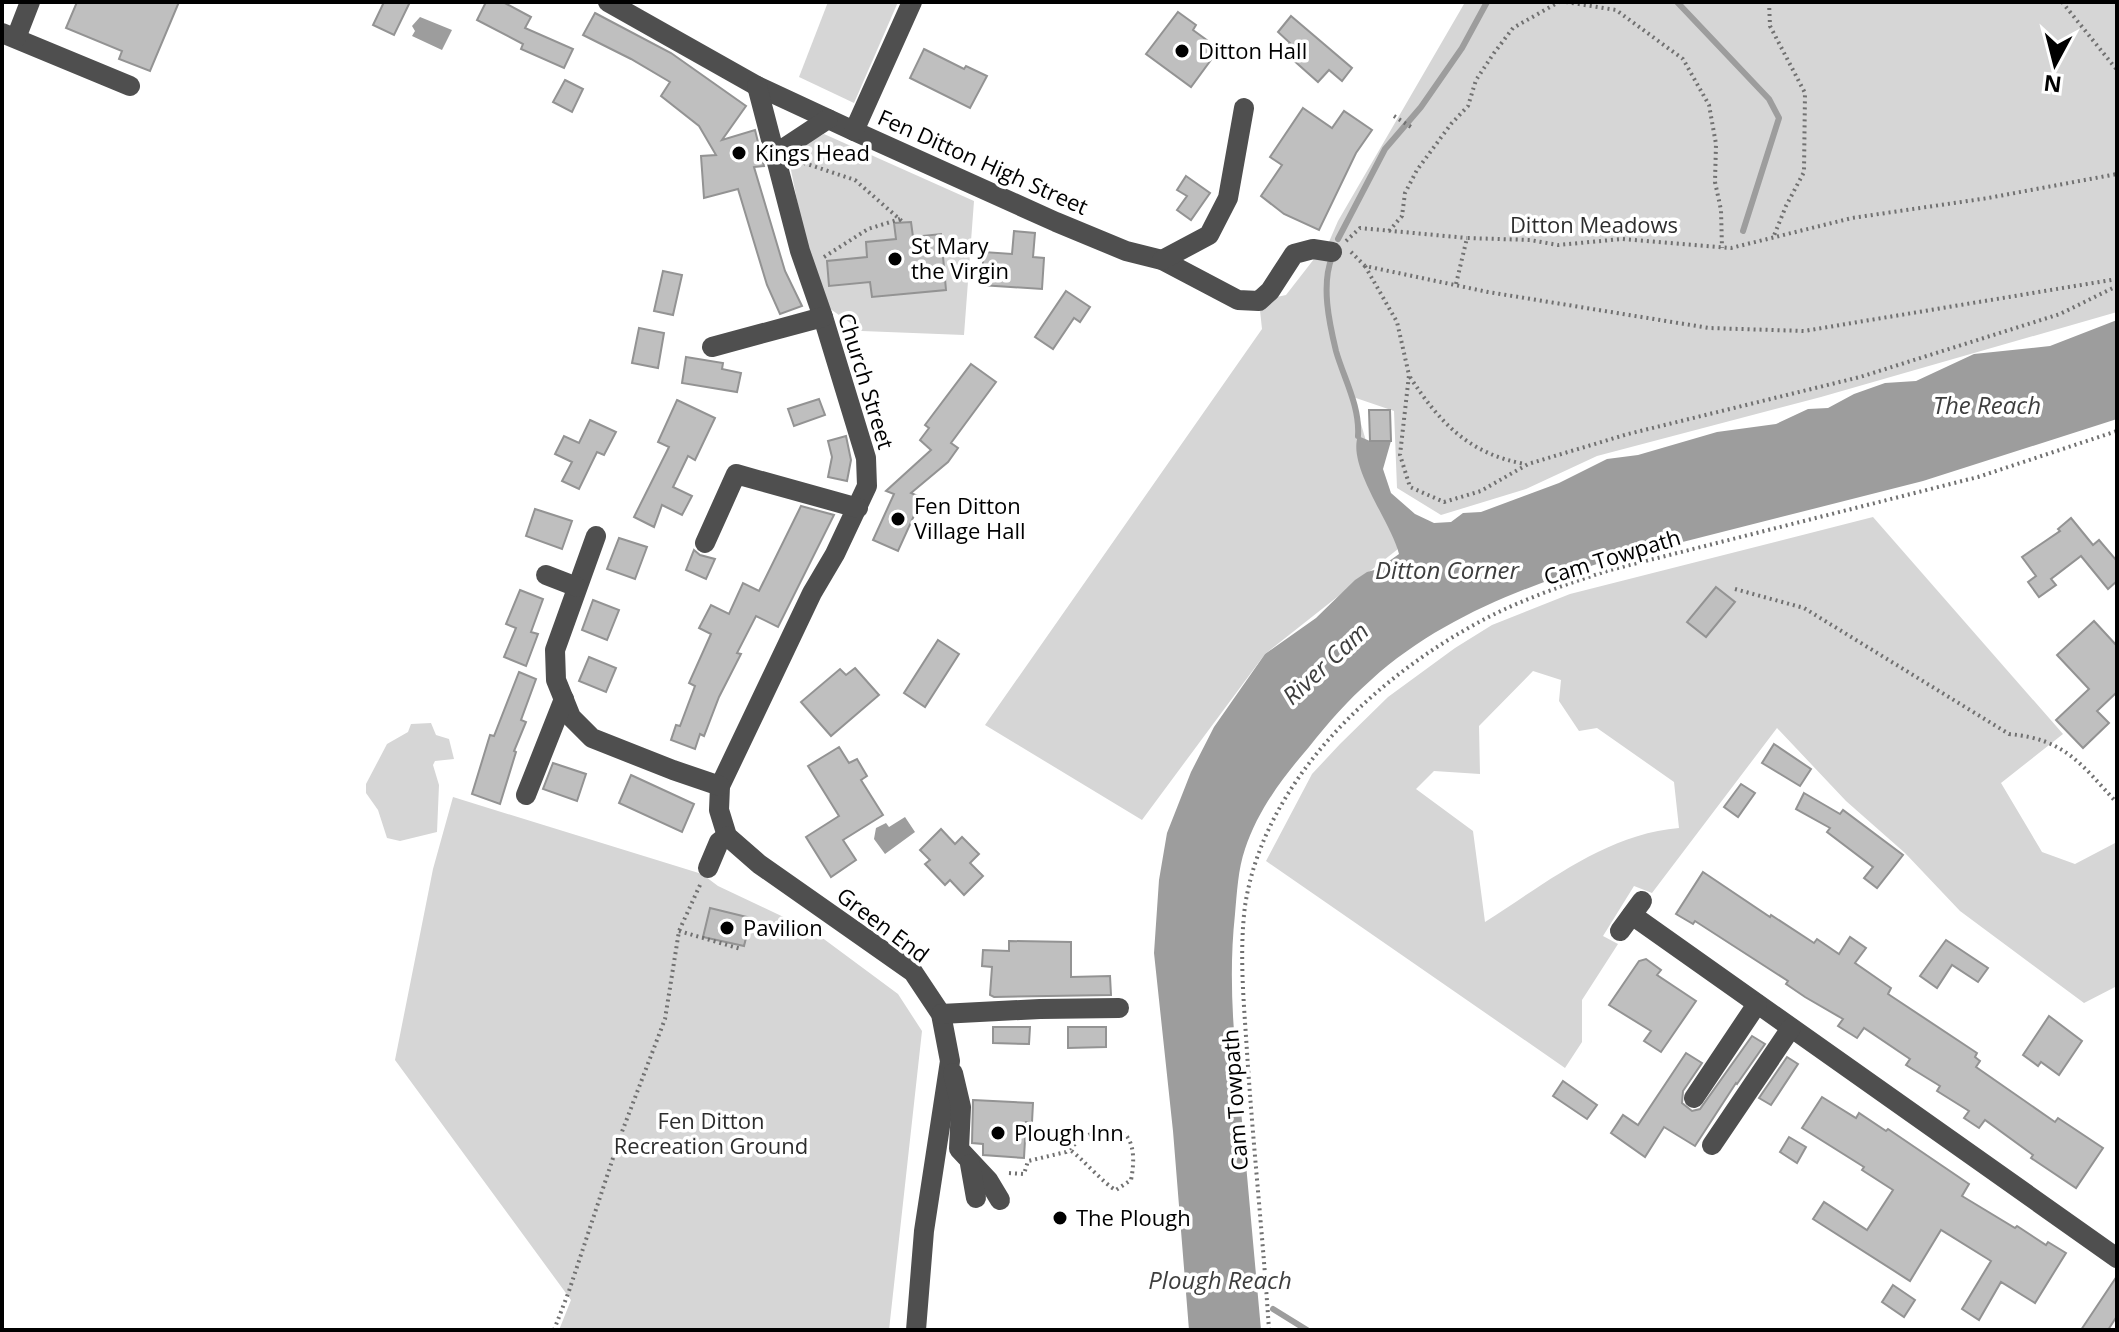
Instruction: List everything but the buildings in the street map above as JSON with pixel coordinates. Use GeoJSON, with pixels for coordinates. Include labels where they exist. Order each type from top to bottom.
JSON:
{"type":"FeatureCollection","features":[{"type":"Feature","properties":{"kind":"street"},"geometry":{"type":"LineString","coordinates":[[30,2],[9,35],[130,86]]}},
{"type":"Feature","properties":{"kind":"street","name":"Fen Ditton High Street"},"geometry":{"type":"LineString","coordinates":[[608,2],[757,86],[1056,222],[1126,251],[1162,260],[1238,300],[1259,301],[1270,291],[1294,254],[1313,249],[1332,252]]}},
{"type":"Feature","properties":{"kind":"street"},"geometry":{"type":"LineString","coordinates":[[854,131],[912,2]]}},
{"type":"Feature","properties":{"kind":"street","name":"Church Street"},"geometry":{"type":"LineString","coordinates":[[720,786],[867,486],[866,458],[800,251],[779,150],[757,86]]}},
{"type":"Feature","properties":{"kind":"street"},"geometry":{"type":"LineString","coordinates":[[1162,260],[1209,235],[1228,198],[1244,108]]}},
{"type":"Feature","properties":{"kind":"street"},"geometry":{"type":"LineString","coordinates":[[779,150],[828,119]]}},
{"type":"Feature","properties":{"kind":"street"},"geometry":{"type":"LineString","coordinates":[[712,347],[823,317]]}},
{"type":"Feature","properties":{"kind":"street"},"geometry":{"type":"LineString","coordinates":[[705,543],[736,474],[858,508]]}},
{"type":"Feature","properties":{"kind":"street"},"geometry":{"type":"LineString","coordinates":[[596,536],[555,650],[556,680],[571,717],[592,738],[720,786],[719,810],[727,836],[719,842],[708,868]]}},
{"type":"Feature","properties":{"kind":"street"},"geometry":{"type":"LineString","coordinates":[[546,575],[577,587]]}},
{"type":"Feature","properties":{"kind":"street"},"geometry":{"type":"LineString","coordinates":[[526,795],[564,699]]}},
{"type":"Feature","properties":{"kind":"street","name":"Green End"},"geometry":{"type":"LineString","coordinates":[[727,836],[759,864],[913,972],[941,1014],[950,1061],[924,1231],[916,1330]]}},
{"type":"Feature","properties":{"kind":"street"},"geometry":{"type":"LineString","coordinates":[[1631,916],[2117,1258]]}},
{"type":"Feature","properties":{"kind":"street"},"geometry":{"type":"LineString","coordinates":[[1694,1098],[1757,1004]]}},
{"type":"Feature","properties":{"kind":"street"},"geometry":{"type":"LineString","coordinates":[[941,1014],[1119,1008]]}},
{"type":"Feature","properties":{"kind":"street"},"geometry":{"type":"LineString","coordinates":[[1712,1145],[1791,1028]]}},
{"type":"Feature","properties":{"kind":"street"},"geometry":{"type":"LineString","coordinates":[[950,1061],[961,1107],[959,1149],[988,1180],[1000,1200]]}},
{"type":"Feature","properties":{"kind":"street"},"geometry":{"type":"LineString","coordinates":[[970,1164],[976,1198]]}},
{"type":"Feature","properties":{"kind":"path"},"geometry":{"type":"LineString","coordinates":[[1389,231],[1402,216],[1405,193],[1417,170],[1468,106],[1476,80],[1494,53],[1513,28],[1559,2]]}},
{"type":"Feature","properties":{"kind":"path"},"geometry":{"type":"LineString","coordinates":[[1566,2],[1616,10],[1683,59],[1709,105],[1716,144],[1715,182],[1721,210],[1722,248]]}},
{"type":"Feature","properties":{"kind":"path"},"geometry":{"type":"LineString","coordinates":[[1769,2],[1770,26],[1805,93],[1804,172],[1773,238]]}},
{"type":"Feature","properties":{"kind":"path"},"geometry":{"type":"LineString","coordinates":[[2062,2],[2117,70]]}},
{"type":"Feature","properties":{"kind":"path"},"geometry":{"type":"LineString","coordinates":[[1394,116],[1411,127]]}},
{"type":"Feature","properties":{"kind":"path"},"geometry":{"type":"LineString","coordinates":[[779,150],[792,159],[855,180],[902,221],[868,229],[841,248],[827,253],[820,263]]}},
{"type":"Feature","properties":{"kind":"path"},"geometry":{"type":"LineString","coordinates":[[1528,464],[1497,459],[1465,441],[1432,412],[1409,375],[1397,322],[1365,266],[1342,244],[1360,228],[1467,238],[1530,240],[1558,245],[1622,239],[1731,248],[1852,218],[1988,198],[2117,174]]}},
{"type":"Feature","properties":{"kind":"path"},"geometry":{"type":"LineString","coordinates":[[1456,284],[1467,238]]}},
{"type":"Feature","properties":{"kind":"path"},"geometry":{"type":"LineString","coordinates":[[1365,266],[1488,292],[1709,328],[1804,331],[2117,279]]}},
{"type":"Feature","properties":{"kind":"path"},"geometry":{"type":"LineString","coordinates":[[1409,375],[1400,455],[1410,487],[1444,502],[1481,491],[1528,464],[1628,434],[1860,377],[2060,314],[2117,286]]}},
{"type":"Feature","properties":{"kind":"path","name":"Cam Towpath"},"geometry":{"type":"LineString","coordinates":[[1269,1330],[1244,997],[1245,906],[1255,865],[1271,827],[1301,775],[1325,745],[1382,688],[1413,663],[1481,621],[1565,584],[1978,477],[2117,431]]}},
{"type":"Feature","properties":{"kind":"path"},"geometry":{"type":"LineString","coordinates":[[1735,589],[1804,608],[2009,734],[2033,736],[2060,747],[2084,767],[2117,803]]}},
{"type":"Feature","properties":{"kind":"path"},"geometry":{"type":"LineString","coordinates":[[554,1330],[620,1137],[665,1019],[679,931],[708,868]]}},
{"type":"Feature","properties":{"kind":"path"},"geometry":{"type":"LineString","coordinates":[[679,931],[741,949]]}},
{"type":"Feature","properties":{"kind":"path"},"geometry":{"type":"LineString","coordinates":[[988,1180],[1007,1173],[1024,1174],[1028,1161],[1059,1155],[1094,1132],[1116,1130],[1126,1134],[1135,1150],[1131,1180],[1116,1190],[1109,1188],[1085,1160],[1069,1149]]}},
{"type":"Feature","properties":{"kind":"green space"},"geometry":{"type":"Polygon","coordinates":[[[828,2],[898,2],[854,103],[799,77],[828,2]]]}},
{"type":"Feature","properties":{"kind":"green space","name":"Ditton Meadows"},"geometry":{"type":"Polygon","coordinates":[[[1462,2],[2117,2],[2117,312],[1821,397],[1597,456],[1526,489],[1441,515],[1397,488],[1394,411],[1353,397],[1398,549],[1265,654],[1142,820],[985,725],[1262,329],[1259,301],[1286,295],[1321,250],[1322,258],[1338,221],[1464,4],[1462,2]]]}},
{"type":"Feature","properties":{"kind":"green space"},"geometry":{"type":"Polygon","coordinates":[[[824,134],[974,201],[964,335],[862,331],[826,306],[805,241],[791,170],[798,152],[824,134]]]}},
{"type":"Feature","properties":{"kind":"green space"},"geometry":{"type":"Polygon","coordinates":[[[1873,517],[2063,734],[2001,783],[2042,852],[2075,864],[2117,842],[2117,986],[2084,1003],[1960,911],[1905,853],[1846,801],[1777,728],[1652,893],[1634,886],[1603,936],[1618,944],[1582,1000],[1582,1042],[1565,1068],[1266,861],[1312,774],[1388,697],[1492,625],[1570,594],[1873,517]],[[1533,671],[1479,726],[1480,774],[1434,771],[1416,789],[1473,831],[1485,922],[1601,850],[1652,832],[1679,828],[1674,782],[1597,728],[1579,731],[1559,701],[1561,680],[1533,671]]]}},
{"type":"Feature","properties":{"kind":"green space"},"geometry":{"type":"Polygon","coordinates":[[[431,723],[436,735],[449,739],[454,759],[435,761],[433,765],[439,785],[437,832],[400,841],[387,838],[378,810],[366,793],[366,784],[387,744],[408,732],[411,724],[431,723]]]}},
{"type":"Feature","properties":{"kind":"green space","name":"Fen Ditton Recreation Ground"},"geometry":{"type":"Polygon","coordinates":[[[453,797],[702,874],[718,886],[813,931],[898,994],[922,1031],[889,1330],[559,1330],[571,1300],[395,1060],[433,869],[453,797]]]}},
{"type":"Feature","properties":{"kind":"water"},"geometry":{"type":"Polygon","coordinates":[[[420,17],[452,30],[442,50],[412,36],[415,31],[412,26],[420,17]]]}},
{"type":"Feature","properties":{"kind":"water"},"geometry":{"type":"Polygon","coordinates":[[[2117,320],[2117,419],[1923,481],[1600,563],[1539,584],[1479,609],[1423,640],[1371,680],[1338,712],[1264,807],[1245,849],[1238,881],[1232,969],[1233,1023],[1261,1330],[1189,1330],[1173,1131],[1154,953],[1159,880],[1167,833],[1191,772],[1214,727],[1265,654],[1316,618],[1355,580],[1399,554],[1364,479],[1356,448],[1358,436],[1370,441],[1391,441],[1383,469],[1391,493],[1415,514],[1434,523],[1451,522],[1463,513],[1481,512],[1559,483],[1607,459],[1638,455],[1717,432],[1776,424],[1808,409],[1828,408],[1885,383],[1916,381],[1974,354],[2050,346],[2117,320]]]}},
{"type":"Feature","properties":{"kind":"water"},"geometry":{"type":"Polygon","coordinates":[[[905,817],[915,832],[885,854],[874,839],[876,828],[886,823],[889,827],[905,817]]]}},
{"type":"Feature","properties":{"kind":"waterway"},"geometry":{"type":"LineString","coordinates":[[1338,239],[1385,149],[1421,107],[1462,48],[1487,2]]}},
{"type":"Feature","properties":{"kind":"waterway"},"geometry":{"type":"LineString","coordinates":[[1677,2],[1769,99],[1779,118],[1743,231]]}},
{"type":"Feature","properties":{"kind":"waterway"},"geometry":{"type":"LineString","coordinates":[[1332,257],[1327,279],[1329,316],[1336,351],[1354,403],[1358,436]]}},
{"type":"Feature","properties":{"kind":"waterway"},"geometry":{"type":"LineString","coordinates":[[1273,1309],[1307,1330]]}},
{"type":"Feature","properties":{"kind":"place","name":"Ditton Hall"},"geometry":{"type":"Point","coordinates":[1182,51]}},
{"type":"Feature","properties":{"kind":"place","name":"Kings Head"},"geometry":{"type":"Point","coordinates":[739,153]}},
{"type":"Feature","properties":{"kind":"place","name":"St Mary the Virgin"},"geometry":{"type":"Point","coordinates":[895,259]}},
{"type":"Feature","properties":{"kind":"place","name":"Fen Ditton Village Hall"},"geometry":{"type":"Point","coordinates":[898,519]}},
{"type":"Feature","properties":{"kind":"place","name":"Pavilion"},"geometry":{"type":"Point","coordinates":[727,928]}},
{"type":"Feature","properties":{"kind":"place","name":"Plough Inn"},"geometry":{"type":"Point","coordinates":[998,1133]}},
{"type":"Feature","properties":{"kind":"place","name":"The Plough"},"geometry":{"type":"Point","coordinates":[1060,1218]}},
{"type":"Feature","properties":{"kind":"water label","name":"The Reach"},"geometry":{"type":"Point","coordinates":[1987,406]}},
{"type":"Feature","properties":{"kind":"water label","name":"Ditton Corner"},"geometry":{"type":"Point","coordinates":[1447,571]}},
{"type":"Feature","properties":{"kind":"water label","name":"River Cam"},"geometry":{"type":"Point","coordinates":[1326,664]}},
{"type":"Feature","properties":{"kind":"water label","name":"Plough Reach"},"geometry":{"type":"Point","coordinates":[1220,1281]}}]}
